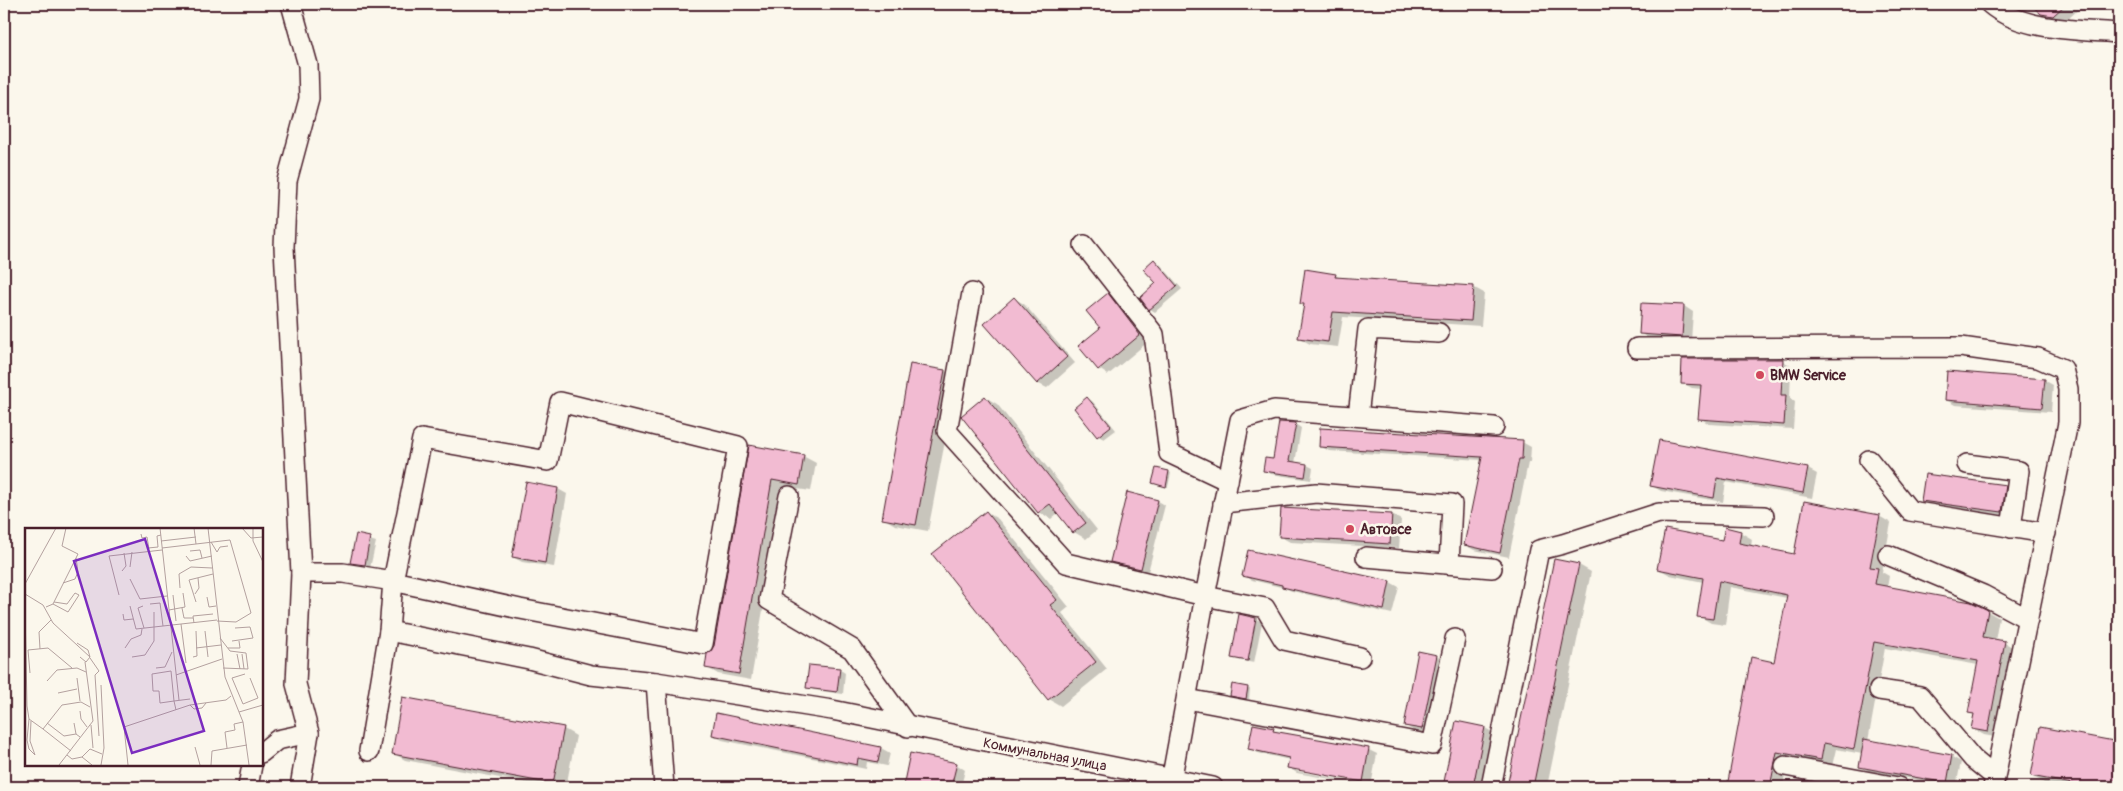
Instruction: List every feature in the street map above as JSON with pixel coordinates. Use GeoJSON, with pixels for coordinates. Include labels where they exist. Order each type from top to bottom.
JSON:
{"type":"FeatureCollection","features":[{"type":"Feature","properties":{"kind":"street"},"geometry":{"type":"LineString","coordinates":[[291,4],[308,65],[309,99],[287,181],[284,247],[301,573],[296,684],[309,733],[300,787]]}},
{"type":"Feature","properties":{"kind":"street"},"geometry":{"type":"LineString","coordinates":[[1990,4],[2000,13],[2046,27],[2119,33]]}},
{"type":"Feature","properties":{"kind":"street"},"geometry":{"type":"LineString","coordinates":[[1084,244],[1154,334],[1169,453],[1228,481]]}},
{"type":"Feature","properties":{"kind":"street"},"geometry":{"type":"LineString","coordinates":[[972,293],[947,431],[1066,562],[1205,596],[1265,608],[1284,640],[1360,657]]}},
{"type":"Feature","properties":{"kind":"street"},"geometry":{"type":"LineString","coordinates":[[1358,416],[1368,329],[1439,333]]}},
{"type":"Feature","properties":{"kind":"street"},"geometry":{"type":"LineString","coordinates":[[1637,348],[1961,347],[2038,358],[2063,369],[2068,389],[2068,423],[1994,782]]}},
{"type":"Feature","properties":{"kind":"street"},"geometry":{"type":"LineString","coordinates":[[301,573],[343,573],[393,581],[520,609],[704,644],[738,446],[560,402],[548,461],[422,439],[393,581],[389,631],[369,751]]}},
{"type":"Feature","properties":{"kind":"street"},"geometry":{"type":"LineString","coordinates":[[1171,783],[1205,596],[1240,420],[1274,410],[1494,427]]}},
{"type":"Feature","properties":{"kind":"street"},"geometry":{"type":"LineString","coordinates":[[1869,460],[1910,511],[2046,533]]}},
{"type":"Feature","properties":{"kind":"street"},"geometry":{"type":"LineString","coordinates":[[1968,464],[2019,471],[2011,528]]}},
{"type":"Feature","properties":{"kind":"street"},"geometry":{"type":"LineString","coordinates":[[1223,503],[1316,493],[1452,504],[1449,564]]}},
{"type":"Feature","properties":{"kind":"street"},"geometry":{"type":"LineString","coordinates":[[789,496],[768,600],[850,648],[908,726]]}},
{"type":"Feature","properties":{"kind":"street"},"geometry":{"type":"LineString","coordinates":[[1491,787],[1539,550],[1659,513],[1764,516]]}},
{"type":"Feature","properties":{"kind":"street"},"geometry":{"type":"LineString","coordinates":[[1888,555],[1983,595],[2028,619]]}},
{"type":"Feature","properties":{"kind":"street"},"geometry":{"type":"LineString","coordinates":[[1366,557],[1492,568]]}},
{"type":"Feature","properties":{"kind":"street","name":"Коммунальная улица"},"geometry":{"type":"LineString","coordinates":[[389,631],[529,659],[591,675],[656,682],[832,710],[1171,783],[1213,787]]}},
{"type":"Feature","properties":{"kind":"street"},"geometry":{"type":"LineString","coordinates":[[1187,699],[1432,745],[1455,639]]}},
{"type":"Feature","properties":{"kind":"street"},"geometry":{"type":"LineString","coordinates":[[656,682],[664,787]]}},
{"type":"Feature","properties":{"kind":"street"},"geometry":{"type":"LineString","coordinates":[[1879,690],[1920,696],[1994,782]]}},
{"type":"Feature","properties":{"kind":"street"},"geometry":{"type":"LineString","coordinates":[[262,752],[277,740],[309,733]]}},
{"type":"Feature","properties":{"kind":"street"},"geometry":{"type":"LineString","coordinates":[[248,787],[252,766]]}},
{"type":"Feature","properties":{"kind":"street"},"geometry":{"type":"LineString","coordinates":[[1785,766],[1834,781],[1898,787]]}},
{"type":"Feature","properties":{"kind":"building"},"geometry":{"type":"Polygon","coordinates":[[[2030,4],[2066,4],[2053,16],[2041,14],[2030,4]]]}},
{"type":"Feature","properties":{"kind":"building"},"geometry":{"type":"Polygon","coordinates":[[[1154,259],[1177,286],[1149,310],[1140,298],[1156,283],[1143,269],[1154,259]]]}},
{"type":"Feature","properties":{"kind":"building"},"geometry":{"type":"Polygon","coordinates":[[[1305,269],[1336,274],[1335,277],[1474,286],[1471,321],[1333,312],[1328,342],[1298,338],[1304,304],[1300,304],[1305,269]]]}},
{"type":"Feature","properties":{"kind":"building"},"geometry":{"type":"Polygon","coordinates":[[[1108,293],[1140,335],[1098,370],[1078,346],[1100,328],[1086,311],[1108,293]]]}},
{"type":"Feature","properties":{"kind":"building"},"geometry":{"type":"Polygon","coordinates":[[[1014,297],[1067,357],[1037,384],[984,324],[1014,297]]]}},
{"type":"Feature","properties":{"kind":"building"},"geometry":{"type":"Polygon","coordinates":[[[1641,303],[1684,305],[1682,337],[1639,334],[1641,303]]]}},
{"type":"Feature","properties":{"kind":"building"},"geometry":{"type":"Polygon","coordinates":[[[1682,359],[1783,359],[1781,395],[1786,395],[1784,425],[1698,419],[1701,385],[1681,384],[1682,359]]]}},
{"type":"Feature","properties":{"kind":"building"},"geometry":{"type":"Polygon","coordinates":[[[910,364],[945,370],[916,525],[882,519],[910,364]]]}},
{"type":"Feature","properties":{"kind":"building"},"geometry":{"type":"Polygon","coordinates":[[[1947,371],[2045,379],[2042,408],[1945,400],[1947,371]]]}},
{"type":"Feature","properties":{"kind":"building"},"geometry":{"type":"Polygon","coordinates":[[[985,396],[1086,523],[1073,533],[1050,504],[1038,513],[961,416],[985,396]]]}},
{"type":"Feature","properties":{"kind":"building"},"geometry":{"type":"Polygon","coordinates":[[[1087,397],[1111,426],[1097,437],[1074,408],[1087,397]]]}},
{"type":"Feature","properties":{"kind":"building"},"geometry":{"type":"Polygon","coordinates":[[[1279,422],[1296,423],[1289,461],[1307,464],[1305,477],[1263,471],[1265,458],[1273,459],[1279,422]]]}},
{"type":"Feature","properties":{"kind":"building"},"geometry":{"type":"Polygon","coordinates":[[[1320,428],[1523,440],[1522,459],[1519,459],[1500,553],[1464,545],[1482,457],[1319,447],[1320,428]]]}},
{"type":"Feature","properties":{"kind":"building"},"geometry":{"type":"Polygon","coordinates":[[[1659,440],[1808,468],[1803,493],[1717,478],[1714,498],[1650,486],[1659,440]]]}},
{"type":"Feature","properties":{"kind":"building"},"geometry":{"type":"Polygon","coordinates":[[[749,445],[804,455],[799,485],[772,480],[739,674],[705,668],[707,654],[714,646],[749,445]]]}},
{"type":"Feature","properties":{"kind":"building"},"geometry":{"type":"Polygon","coordinates":[[[1156,468],[1169,471],[1166,487],[1152,483],[1156,468]]]}},
{"type":"Feature","properties":{"kind":"building"},"geometry":{"type":"Polygon","coordinates":[[[1925,474],[2006,485],[2002,512],[1921,501],[1925,474]]]}},
{"type":"Feature","properties":{"kind":"building"},"geometry":{"type":"Polygon","coordinates":[[[526,482],[558,488],[545,563],[512,557],[526,482]]]}},
{"type":"Feature","properties":{"kind":"building"},"geometry":{"type":"Polygon","coordinates":[[[1127,492],[1158,500],[1141,569],[1110,562],[1127,492]]]}},
{"type":"Feature","properties":{"kind":"building"},"geometry":{"type":"Polygon","coordinates":[[[1804,501],[1880,515],[1870,567],[1878,568],[1875,584],[1971,602],[1988,610],[1983,637],[2005,641],[1988,732],[1971,729],[1974,714],[1968,713],[1978,661],[1874,642],[1854,749],[1824,743],[1821,760],[1777,752],[1770,787],[1727,787],[1751,657],[1774,662],[1787,595],[1719,581],[1713,619],[1697,617],[1703,578],[1657,569],[1665,529],[1722,540],[1725,527],[1741,531],[1739,543],[1794,554],[1804,501]]]}},
{"type":"Feature","properties":{"kind":"building"},"geometry":{"type":"Polygon","coordinates":[[[1281,508],[1392,514],[1390,544],[1279,537],[1281,508]]]}},
{"type":"Feature","properties":{"kind":"building"},"geometry":{"type":"Polygon","coordinates":[[[986,511],[1057,600],[1050,605],[1096,662],[1048,700],[932,554],[986,511]]]}},
{"type":"Feature","properties":{"kind":"building"},"geometry":{"type":"Polygon","coordinates":[[[356,534],[370,537],[365,565],[350,563],[356,534]]]}},
{"type":"Feature","properties":{"kind":"building"},"geometry":{"type":"Polygon","coordinates":[[[1248,550],[1390,581],[1384,610],[1242,576],[1248,550]]]}},
{"type":"Feature","properties":{"kind":"building"},"geometry":{"type":"Polygon","coordinates":[[[1554,559],[1579,564],[1533,787],[1507,787],[1554,559]]]}},
{"type":"Feature","properties":{"kind":"building"},"geometry":{"type":"Polygon","coordinates":[[[1239,614],[1256,618],[1248,661],[1231,658],[1239,614]]]}},
{"type":"Feature","properties":{"kind":"building"},"geometry":{"type":"Polygon","coordinates":[[[1418,651],[1437,655],[1422,729],[1404,726],[1418,651]]]}},
{"type":"Feature","properties":{"kind":"building"},"geometry":{"type":"Polygon","coordinates":[[[809,665],[840,668],[837,692],[806,688],[809,665]]]}},
{"type":"Feature","properties":{"kind":"building"},"geometry":{"type":"Polygon","coordinates":[[[1232,684],[1248,687],[1246,699],[1230,696],[1232,684]]]}},
{"type":"Feature","properties":{"kind":"building"},"geometry":{"type":"Polygon","coordinates":[[[402,697],[564,727],[553,784],[392,754],[402,697]]]}},
{"type":"Feature","properties":{"kind":"building"},"geometry":{"type":"Polygon","coordinates":[[[716,713],[881,747],[878,762],[858,758],[857,765],[712,735],[716,713]]]}},
{"type":"Feature","properties":{"kind":"building"},"geometry":{"type":"Polygon","coordinates":[[[1456,721],[1485,727],[1473,787],[1443,787],[1456,721]]]}},
{"type":"Feature","properties":{"kind":"building"},"geometry":{"type":"Polygon","coordinates":[[[1253,724],[1274,728],[1273,731],[1369,748],[1363,782],[1287,768],[1289,758],[1248,749],[1253,724]]]}},
{"type":"Feature","properties":{"kind":"building"},"geometry":{"type":"Polygon","coordinates":[[[2040,727],[2119,742],[2119,787],[2088,787],[2031,776],[2040,727]]]}},
{"type":"Feature","properties":{"kind":"building"},"geometry":{"type":"Polygon","coordinates":[[[1864,739],[1952,755],[1947,783],[1859,767],[1864,739]]]}},
{"type":"Feature","properties":{"kind":"building"},"geometry":{"type":"Polygon","coordinates":[[[910,753],[957,763],[951,787],[903,787],[910,753]]]}},
{"type":"Feature","properties":{"kind":"place","name":"BMW Service"},"geometry":{"type":"Point","coordinates":[1760,375]}},
{"type":"Feature","properties":{"kind":"place","name":"Автовсе"},"geometry":{"type":"Point","coordinates":[1350,529]}}]}
